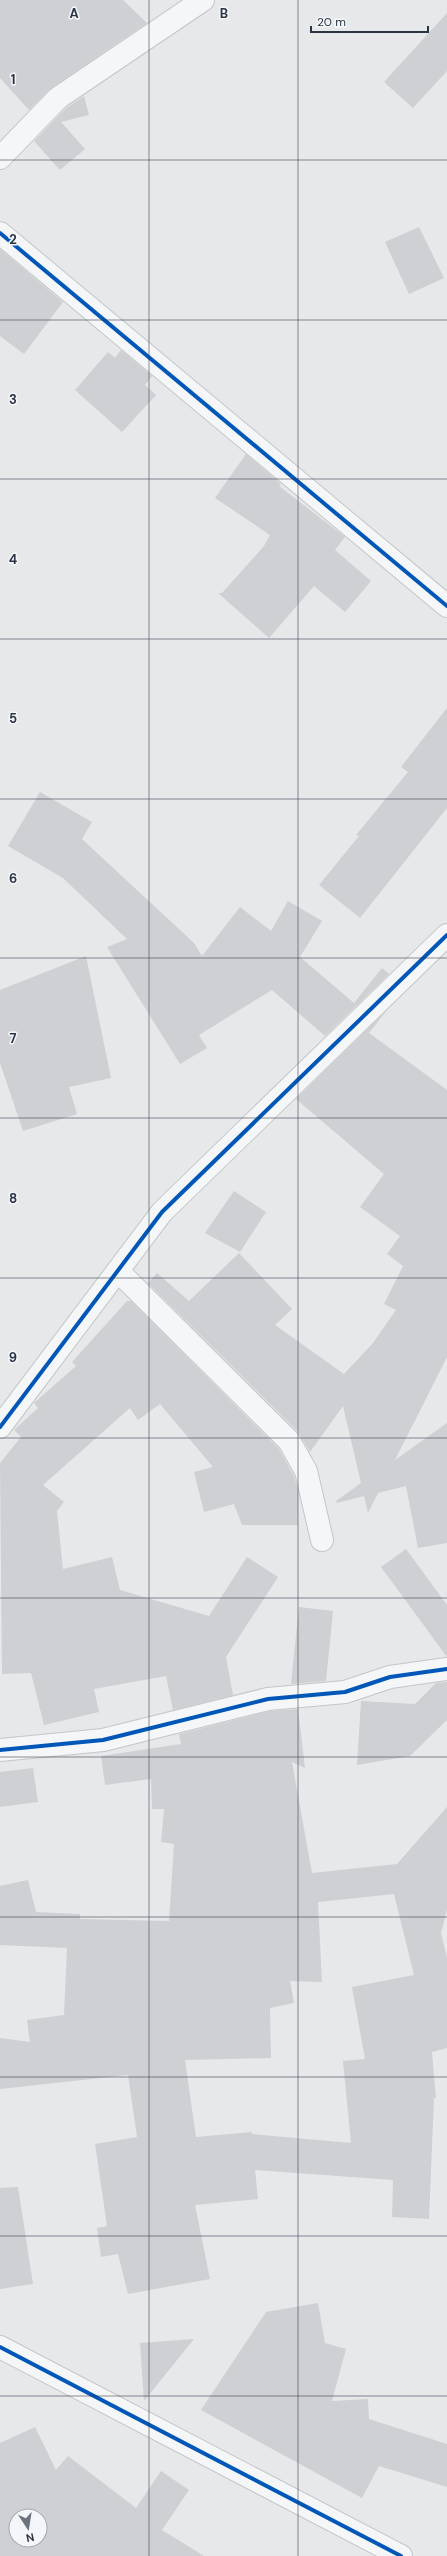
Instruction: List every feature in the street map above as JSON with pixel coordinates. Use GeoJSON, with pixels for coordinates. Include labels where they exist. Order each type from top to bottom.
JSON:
{"type":"FeatureCollection","features":[{"type":"Feature","properties":{"kind":"street"},"geometry":{"type":"LineString","coordinates":[[0,158],[58,98],[203,0]]}},
{"type":"Feature","properties":{"kind":"street"},"geometry":{"type":"LineString","coordinates":[[0,233],[447,606]]}},
{"type":"Feature","properties":{"kind":"street"},"geometry":{"type":"LineString","coordinates":[[0,1427],[162,1212],[447,935]]}},
{"type":"Feature","properties":{"kind":"street"},"geometry":{"type":"LineString","coordinates":[[118,1271],[290,1441],[306,1471],[322,1540]]}},
{"type":"Feature","properties":{"kind":"street"},"geometry":{"type":"LineString","coordinates":[[0,1750],[103,1740],[268,1699],[345,1692],[390,1677],[447,1669]]}},
{"type":"Feature","properties":{"kind":"street"},"geometry":{"type":"LineString","coordinates":[[0,2347],[401,2556]]}},
{"type":"Feature","properties":{"kind":"building"},"geometry":{"type":"Polygon","coordinates":[[[0,0],[123,0],[147,23],[51,88],[29,110],[0,78],[0,0]]]}},
{"type":"Feature","properties":{"kind":"building"},"geometry":{"type":"Polygon","coordinates":[[[447,13],[447,71],[413,108],[384,82],[447,13]]]}},
{"type":"Feature","properties":{"kind":"building"},"geometry":{"type":"Polygon","coordinates":[[[84,96],[89,115],[61,122],[85,149],[60,170],[34,141],[66,108],[84,96]]]}},
{"type":"Feature","properties":{"kind":"building"},"geometry":{"type":"Polygon","coordinates":[[[419,227],[444,278],[409,294],[385,242],[419,227]]]}},
{"type":"Feature","properties":{"kind":"building"},"geometry":{"type":"Polygon","coordinates":[[[0,249],[63,302],[24,354],[0,336],[0,249]]]}},
{"type":"Feature","properties":{"kind":"building"},"geometry":{"type":"Polygon","coordinates":[[[121,350],[152,376],[145,385],[156,395],[122,432],[75,390],[108,352],[115,358],[121,350]]]}},
{"type":"Feature","properties":{"kind":"building"},"geometry":{"type":"Polygon","coordinates":[[[246,454],[281,484],[279,486],[345,537],[335,550],[371,581],[345,612],[314,586],[269,638],[218,593],[222,593],[264,546],[270,535],[215,498],[246,454]]]}},
{"type":"Feature","properties":{"kind":"building"},"geometry":{"type":"Polygon","coordinates":[[[447,708],[447,808],[360,918],[319,885],[359,836],[356,835],[408,772],[401,767],[447,708]]]}},
{"type":"Feature","properties":{"kind":"building"},"geometry":{"type":"Polygon","coordinates":[[[40,792],[92,822],[82,839],[194,943],[202,956],[240,907],[271,931],[288,901],[322,921],[300,957],[354,1003],[382,968],[389,974],[325,1036],[272,990],[199,1035],[207,1048],[180,1064],[107,947],[127,939],[63,878],[8,846],[40,792]]]}},
{"type":"Feature","properties":{"kind":"building"},"geometry":{"type":"Polygon","coordinates":[[[86,956],[111,1078],[69,1087],[77,1114],[23,1131],[0,1063],[0,990],[86,956]]]}},
{"type":"Feature","properties":{"kind":"building"},"geometry":{"type":"Polygon","coordinates":[[[387,1010],[369,1033],[447,1090],[447,1357],[395,1460],[447,1423],[447,1543],[418,1548],[406,1486],[378,1493],[368,1513],[364,1496],[337,1503],[336,1501],[361,1483],[343,1406],[310,1452],[298,1432],[148,1283],[157,1273],[189,1301],[239,1253],[292,1309],[275,1325],[344,1374],[373,1343],[396,1310],[384,1304],[403,1266],[387,1254],[400,1236],[360,1207],[384,1174],[296,1099],[387,1010]]]}},
{"type":"Feature","properties":{"kind":"building"},"geometry":{"type":"Polygon","coordinates":[[[234,1191],[266,1212],[240,1252],[205,1233],[234,1191]]]}},
{"type":"Feature","properties":{"kind":"building"},"geometry":{"type":"Polygon","coordinates":[[[127,1301],[131,1301],[279,1449],[294,1476],[298,1490],[298,1525],[242,1525],[234,1504],[204,1512],[194,1472],[213,1467],[160,1404],[138,1420],[130,1408],[43,1485],[64,1502],[57,1511],[63,1569],[112,1557],[120,1590],[209,1616],[247,1557],[278,1577],[226,1657],[233,1695],[173,1710],[166,1676],[94,1689],[99,1712],[44,1725],[31,1673],[2,1674],[0,1463],[21,1437],[14,1430],[38,1408],[34,1403],[76,1366],[72,1362],[127,1301]]]}},
{"type":"Feature","properties":{"kind":"building"},"geometry":{"type":"Polygon","coordinates":[[[406,1549],[447,1605],[447,1657],[381,1567],[406,1549]]]}},
{"type":"Feature","properties":{"kind":"building"},"geometry":{"type":"Polygon","coordinates":[[[299,1607],[333,1611],[326,1681],[291,1684],[299,1607]]]}},
{"type":"Feature","properties":{"kind":"building"},"geometry":{"type":"Polygon","coordinates":[[[447,1682],[447,1720],[410,1756],[357,1765],[361,1701],[415,1704],[436,1683],[447,1682]]]}},
{"type":"Feature","properties":{"kind":"building"},"geometry":{"type":"Polygon","coordinates":[[[298,1709],[305,1768],[292,1762],[312,1873],[397,1864],[447,1807],[447,1910],[441,1933],[447,1958],[447,2048],[432,2052],[436,2098],[434,2098],[429,2219],[392,2217],[393,2180],[255,2170],[258,2199],[195,2205],[210,2279],[128,2294],[118,2254],[101,2257],[97,2228],[107,2226],[95,2144],[137,2137],[128,2075],[0,2089],[0,2038],[30,2042],[27,2020],[64,2015],[67,1948],[0,1945],[0,1886],[28,1880],[36,1912],[80,1914],[80,1919],[169,1921],[174,1844],[161,1842],[164,1809],[152,1809],[151,1779],[105,1785],[101,1756],[181,1744],[179,1734],[270,1711],[298,1709]],[[394,1894],[318,1902],[322,1982],[290,1981],[294,2003],[270,2008],[271,2058],[185,2060],[196,2137],[252,2132],[252,2134],[351,2143],[343,2061],[365,2059],[352,1987],[414,1975],[394,1894]]]}},
{"type":"Feature","properties":{"kind":"building"},"geometry":{"type":"Polygon","coordinates":[[[33,1768],[38,1802],[0,1807],[0,1772],[33,1768]]]}},
{"type":"Feature","properties":{"kind":"building"},"geometry":{"type":"Polygon","coordinates":[[[18,2187],[33,2284],[0,2289],[0,2188],[18,2187]]]}},
{"type":"Feature","properties":{"kind":"building"},"geometry":{"type":"Polygon","coordinates":[[[318,2303],[325,2343],[346,2349],[332,2401],[368,2399],[369,2419],[447,2444],[447,2487],[379,2466],[362,2498],[201,2410],[266,2312],[318,2303]]]}},
{"type":"Feature","properties":{"kind":"building"},"geometry":{"type":"Polygon","coordinates":[[[194,2339],[144,2401],[140,2343],[194,2339]]]}},
{"type":"Feature","properties":{"kind":"building"},"geometry":{"type":"Polygon","coordinates":[[[35,2427],[56,2470],[68,2456],[136,2508],[161,2471],[189,2490],[162,2530],[204,2556],[0,2556],[0,2443],[35,2427]]]}},
{"type":"Feature","properties":{"kind":"cycle path"},"geometry":{"type":"LineString","coordinates":[[0,233],[447,606]]}},
{"type":"Feature","properties":{"kind":"cycle path"},"geometry":{"type":"LineString","coordinates":[[0,1427],[162,1212],[447,935]]}},
{"type":"Feature","properties":{"kind":"cycle path"},"geometry":{"type":"LineString","coordinates":[[0,1750],[103,1740],[268,1699],[345,1692],[390,1677],[447,1669]]}},
{"type":"Feature","properties":{"kind":"cycle path"},"geometry":{"type":"LineString","coordinates":[[0,2347],[401,2556]]}}]}
